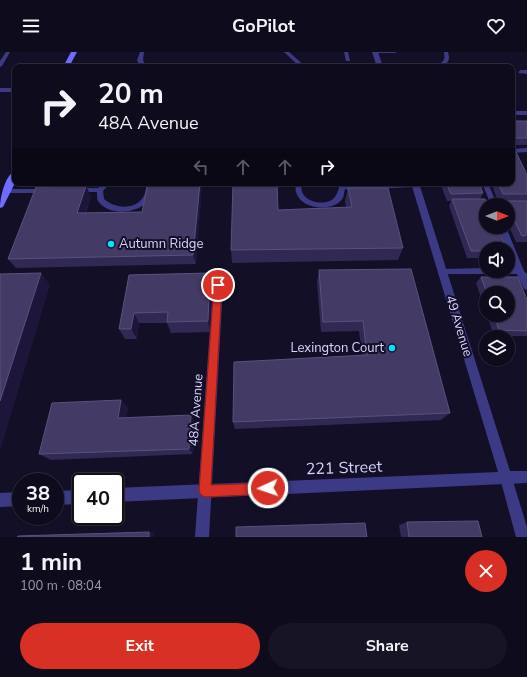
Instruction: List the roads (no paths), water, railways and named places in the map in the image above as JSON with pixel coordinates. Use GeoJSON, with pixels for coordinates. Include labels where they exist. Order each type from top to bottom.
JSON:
{"type":"FeatureCollection","features":[{"type":"Feature","properties":{"kind":"main road"},"geometry":{"type":"LineString","coordinates":[[68,64],[74,52]]}},
{"type":"Feature","properties":{"kind":"main road"},"geometry":{"type":"LineString","coordinates":[[0,205],[12,180]]}},
{"type":"Feature","properties":{"kind":"street"},"geometry":{"type":"LineString","coordinates":[[375,52],[379,64]]}},
{"type":"Feature","properties":{"kind":"street"},"geometry":{"type":"LineString","coordinates":[[515,113],[527,113]]}},
{"type":"Feature","properties":{"kind":"street","name":"49 Avenue"},"geometry":{"type":"LineString","coordinates":[[416,186],[523,537]]}},
{"type":"Feature","properties":{"kind":"street","name":"48A Avenue"},"geometry":{"type":"LineString","coordinates":[[202,537],[218,285]]}},
{"type":"Feature","properties":{"kind":"street","name":"221 Street"},"geometry":{"type":"LineString","coordinates":[[124,495],[527,477]]}},
{"type":"Feature","properties":{"kind":"street"},"geometry":{"type":"LineString","coordinates":[[0,500],[12,499]]}},
{"type":"Feature","properties":{"kind":"lane"},"geometry":{"type":"LineString","coordinates":[[0,65],[8,52]]}},
{"type":"Feature","properties":{"kind":"lane"},"geometry":{"type":"LineString","coordinates":[[142,52],[140,60],[142,64]]}},
{"type":"Feature","properties":{"kind":"lane"},"geometry":{"type":"LineString","coordinates":[[286,52],[299,64]]}},
{"type":"Feature","properties":{"kind":"lane"},"geometry":{"type":"LineString","coordinates":[[346,52],[348,60]]}},
{"type":"Feature","properties":{"kind":"lane"},"geometry":{"type":"LineString","coordinates":[[375,52],[395,52]]}},
{"type":"Feature","properties":{"kind":"lane"},"geometry":{"type":"LineString","coordinates":[[445,64],[448,57],[446,52]]}},
{"type":"Feature","properties":{"kind":"lane"},"geometry":{"type":"LineString","coordinates":[[0,85],[12,85]]}},
{"type":"Feature","properties":{"kind":"lane"},"geometry":{"type":"LineString","coordinates":[[0,90],[12,90]]}},
{"type":"Feature","properties":{"kind":"lane"},"geometry":{"type":"LineString","coordinates":[[515,151],[527,150]]}},
{"type":"Feature","properties":{"kind":"lane"},"geometry":{"type":"LineString","coordinates":[[69,190],[100,190],[104,186]]}},
{"type":"Feature","properties":{"kind":"lane"},"geometry":{"type":"LineString","coordinates":[[100,190],[101,200],[104,205],[110,208],[125,210],[133,208],[146,200],[150,194],[150,186]]}},
{"type":"Feature","properties":{"kind":"lane"},"geometry":{"type":"LineString","coordinates":[[300,186],[299,193],[302,198],[314,204],[321,205],[335,202],[340,198],[341,186]]}},
{"type":"Feature","properties":{"kind":"lane"},"geometry":{"type":"LineString","coordinates":[[486,186],[491,198]]}},
{"type":"Feature","properties":{"kind":"lane"},"geometry":{"type":"LineString","coordinates":[[6,192],[53,191]]}},
{"type":"Feature","properties":{"kind":"lane"},"geometry":{"type":"LineString","coordinates":[[505,234],[519,272],[527,287]]}},
{"type":"Feature","properties":{"kind":"lane"},"geometry":{"type":"LineString","coordinates":[[442,272],[519,272],[527,279]]}},
{"type":"Feature","properties":{"kind":"place","name":"Autumn Ridge"},"geometry":{"type":"Point","coordinates":[111,244]}},
{"type":"Feature","properties":{"kind":"place","name":"Lexington Court"},"geometry":{"type":"Point","coordinates":[392,348]}}]}
